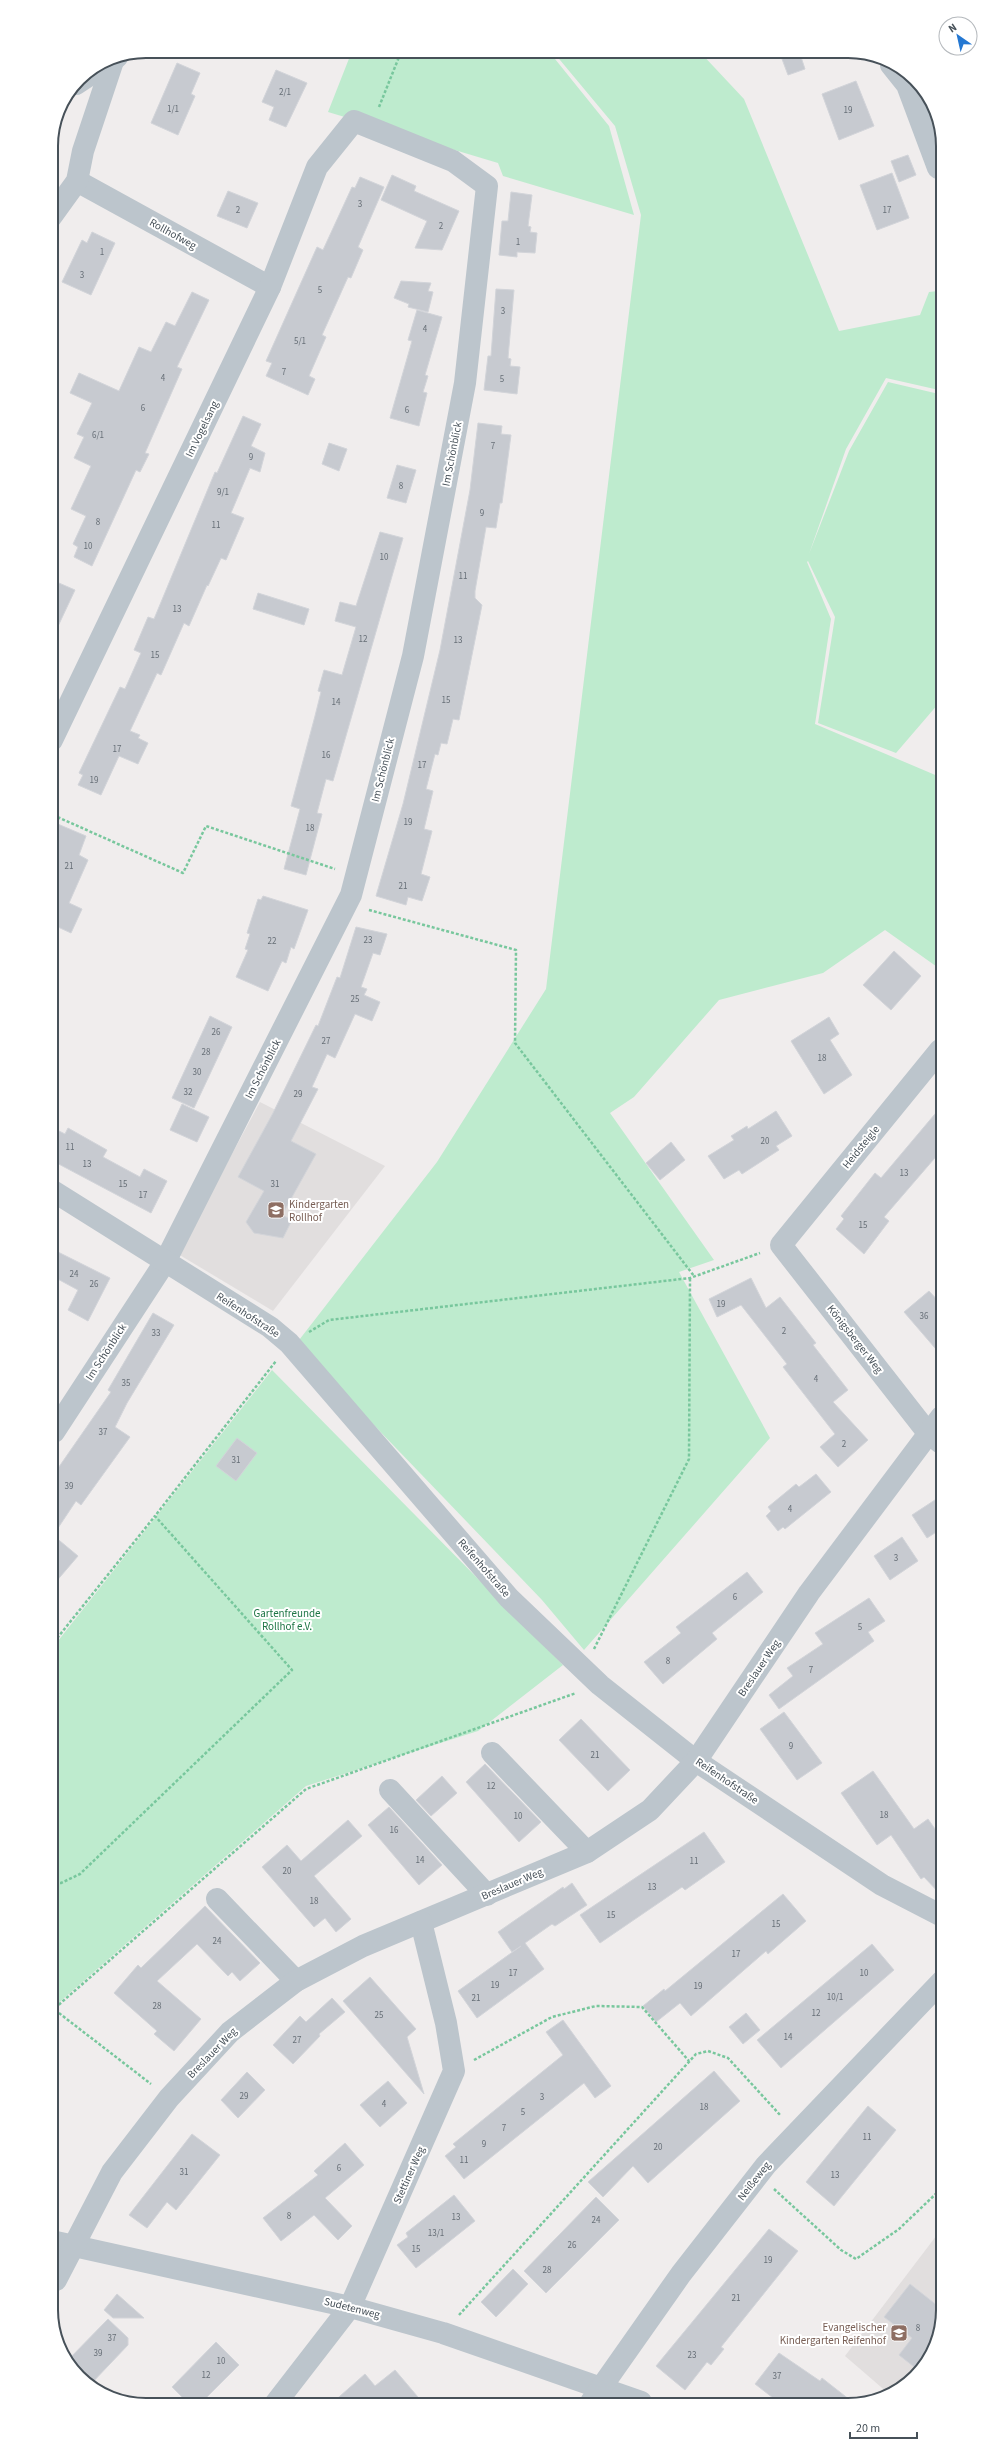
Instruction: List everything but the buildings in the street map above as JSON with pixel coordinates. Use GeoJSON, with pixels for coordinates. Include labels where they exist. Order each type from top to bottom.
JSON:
{"type":"FeatureCollection","features":[{"type":"Feature","properties":{"kind":"street"},"geometry":{"type":"LineString","coordinates":[[58,207],[77,181],[83,151],[113,65]]}},
{"type":"Feature","properties":{"kind":"street"},"geometry":{"type":"LineString","coordinates":[[898,73],[907,85],[936,163]]}},
{"type":"Feature","properties":{"kind":"street","name":"Im Vogelsang"},"geometry":{"type":"LineString","coordinates":[[58,728],[270,287],[317,167],[363,124]]}},
{"type":"Feature","properties":{"kind":"street","name":"Im Schönblick"},"geometry":{"type":"LineString","coordinates":[[58,1426],[165,1262],[346,904],[356,876],[413,656],[465,383],[487,186],[453,161],[363,124]]}},
{"type":"Feature","properties":{"kind":"street","name":"Rollhofweg"},"geometry":{"type":"LineString","coordinates":[[77,181],[270,287]]}},
{"type":"Feature","properties":{"kind":"street","name":"Heidsteigle"},"geometry":{"type":"LineString","coordinates":[[781,1245],[936,1055]]}},
{"type":"Feature","properties":{"kind":"street","name":"Reifenhofstraße"},"geometry":{"type":"LineString","coordinates":[[58,1194],[270,1327],[289,1343],[509,1598],[600,1685],[696,1761],[882,1885],[936,1913]]}},
{"type":"Feature","properties":{"kind":"street","name":"Königsberger Weg"},"geometry":{"type":"LineString","coordinates":[[781,1245],[936,1430]]}},
{"type":"Feature","properties":{"kind":"street","name":"Breslauer Weg"},"geometry":{"type":"LineString","coordinates":[[58,2271],[64,2244],[112,2172],[169,2098],[230,2032],[296,1981],[363,1946],[587,1852],[650,1810],[696,1761],[809,1593],[936,1432]]}},
{"type":"Feature","properties":{"kind":"street"},"geometry":{"type":"LineString","coordinates":[[492,1753],[587,1852]]}},
{"type":"Feature","properties":{"kind":"street"},"geometry":{"type":"LineString","coordinates":[[390,1790],[486,1894]]}},
{"type":"Feature","properties":{"kind":"street"},"geometry":{"type":"LineString","coordinates":[[216,1900],[296,1981]]}},
{"type":"Feature","properties":{"kind":"street"},"geometry":{"type":"LineString","coordinates":[[421,1922],[446,2022],[454,2071]]}},
{"type":"Feature","properties":{"kind":"street","name":"Neißeweg"},"geometry":{"type":"LineString","coordinates":[[596,2395],[681,2274],[759,2175],[796,2133],[936,1987]]}},
{"type":"Feature","properties":{"kind":"street","name":"Stettiner Weg"},"geometry":{"type":"LineString","coordinates":[[280,2398],[350,2307],[454,2071]]}},
{"type":"Feature","properties":{"kind":"street","name":"Sudetenweg"},"geometry":{"type":"LineString","coordinates":[[64,2244],[350,2307],[443,2333],[596,2395],[616,2398]]}},
{"type":"Feature","properties":{"kind":"path"},"geometry":{"type":"LineString","coordinates":[[363,124],[398,58]]}},
{"type":"Feature","properties":{"kind":"path"},"geometry":{"type":"LineString","coordinates":[[58,817],[183,873],[206,826],[356,876]]}},
{"type":"Feature","properties":{"kind":"path"},"geometry":{"type":"LineString","coordinates":[[346,904],[516,950],[515,1043],[694,1276]]}},
{"type":"Feature","properties":{"kind":"path"},"geometry":{"type":"LineString","coordinates":[[58,1637],[155,1516],[289,1343],[329,1320],[690,1278],[781,1245]]}},
{"type":"Feature","properties":{"kind":"path"},"geometry":{"type":"LineString","coordinates":[[584,1669],[689,1459],[690,1278]]}},
{"type":"Feature","properties":{"kind":"path"},"geometry":{"type":"LineString","coordinates":[[58,1883],[80,1874],[292,1670],[155,1516]]}},
{"type":"Feature","properties":{"kind":"path"},"geometry":{"type":"LineString","coordinates":[[58,2006],[306,1789],[600,1685]]}},
{"type":"Feature","properties":{"kind":"path"},"geometry":{"type":"LineString","coordinates":[[454,2071],[552,2017],[596,2006],[642,2007],[689,2061]]}},
{"type":"Feature","properties":{"kind":"path"},"geometry":{"type":"LineString","coordinates":[[58,2011],[169,2098]]}},
{"type":"Feature","properties":{"kind":"path"},"geometry":{"type":"LineString","coordinates":[[443,2333],[696,2054],[708,2051],[728,2058],[796,2133]]}},
{"type":"Feature","properties":{"kind":"path"},"geometry":{"type":"LineString","coordinates":[[759,2175],[841,2250],[856,2260],[898,2229],[936,2194]]}},
{"type":"Feature","properties":{"kind":"shaded area","name":"Kindergarten Rollhof"},"geometry":{"type":"Polygon","coordinates":[[[260,1102],[385,1166],[273,1311],[178,1254],[260,1102]]]}},
{"type":"Feature","properties":{"kind":"shaded area","name":"Evangelischer Kindergarten Reifenhof"},"geometry":{"type":"Polygon","coordinates":[[[936,2236],[935,2322],[929,2344],[921,2359],[902,2380],[884,2390],[845,2356],[936,2236]]]}},
{"type":"Feature","properties":{"kind":"green space"},"geometry":{"type":"Polygon","coordinates":[[[349,58],[554,58],[609,126],[634,215],[503,176],[498,163],[328,112],[349,58]]]}},
{"type":"Feature","properties":{"kind":"green space"},"geometry":{"type":"Polygon","coordinates":[[[558,58],[706,58],[744,99],[839,331],[920,315],[929,292],[936,291],[936,389],[886,378],[846,449],[809,554],[849,451],[888,382],[936,393],[936,706],[896,753],[818,723],[835,617],[808,561],[807,562],[831,619],[815,724],[936,775],[936,966],[885,930],[823,973],[719,1000],[634,1097],[610,1113],[714,1260],[679,1272],[770,1438],[584,1650],[542,1600],[296,1344],[437,1162],[546,989],[641,215],[615,126],[558,58]]]}},
{"type":"Feature","properties":{"kind":"green space","name":"Gartenfreunde Rollhof e.V."},"geometry":{"type":"Polygon","coordinates":[[[272,1370],[563,1665],[478,1731],[306,1786],[58,2003],[58,1641],[272,1370]]]}},
{"type":"Feature","properties":{"kind":"place","name":"Kindergarten Rollhof"},"geometry":{"type":"Point","coordinates":[276,1210]}},
{"type":"Feature","properties":{"kind":"place","name":"Evangelischer Kindergarten Reifenhof"},"geometry":{"type":"Point","coordinates":[899,2333]}}]}
